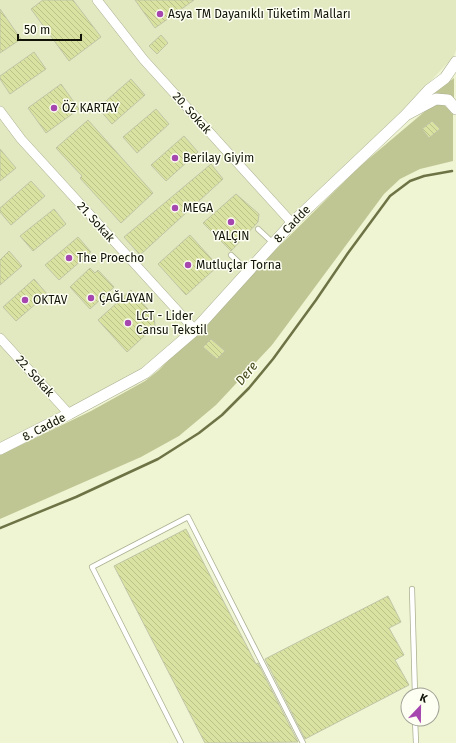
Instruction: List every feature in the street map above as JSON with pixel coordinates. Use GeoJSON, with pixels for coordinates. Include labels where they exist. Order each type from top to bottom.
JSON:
{"type":"FeatureCollection","features":[{"type":"Feature","properties":{"kind":"street","name":"20. Sokak"},"geometry":{"type":"LineString","coordinates":[[97,0],[144,60],[292,223]]}},
{"type":"Feature","properties":{"kind":"street","name":"8. Cadde"},"geometry":{"type":"LineString","coordinates":[[0,449],[145,373],[195,330],[292,223],[406,115],[430,90],[446,78],[456,62]]}},
{"type":"Feature","properties":{"kind":"street","name":"8. Cadde"},"geometry":{"type":"LineString","coordinates":[[406,115],[436,99],[448,100],[456,109]]}},
{"type":"Feature","properties":{"kind":"street","name":"21. Sokak"},"geometry":{"type":"LineString","coordinates":[[0,111],[21,140],[195,330]]}},
{"type":"Feature","properties":{"kind":"street","name":"22. Sokak"},"geometry":{"type":"LineString","coordinates":[[0,338],[69,414]]}},
{"type":"Feature","properties":{"kind":"lane"},"geometry":{"type":"LineString","coordinates":[[258,229],[273,243]]}},
{"type":"Feature","properties":{"kind":"lane"},"geometry":{"type":"LineString","coordinates":[[231,255],[248,271]]}},
{"type":"Feature","properties":{"kind":"lane"},"geometry":{"type":"LineString","coordinates":[[181,743],[92,567],[188,517],[303,743]]}},
{"type":"Feature","properties":{"kind":"lane"},"geometry":{"type":"LineString","coordinates":[[412,589],[415,687]]}},
{"type":"Feature","properties":{"kind":"lane"},"geometry":{"type":"LineString","coordinates":[[415,727],[416,743]]}},
{"type":"Feature","properties":{"kind":"shaded area"},"geometry":{"type":"Polygon","coordinates":[[[0,0],[456,0],[456,50],[454,56],[293,228],[137,385],[0,452],[0,0]]]}},
{"type":"Feature","properties":{"kind":"shaded area"},"geometry":{"type":"Polygon","coordinates":[[[454,78],[454,99],[433,94],[454,78]]]}},
{"type":"Feature","properties":{"kind":"shaded area"},"geometry":{"type":"Polygon","coordinates":[[[435,104],[443,104],[453,113],[453,161],[420,169],[400,179],[384,194],[272,345],[216,405],[179,436],[141,457],[0,519],[0,455],[91,411],[145,381],[159,370],[236,289],[359,167],[435,104]]]}},
{"type":"Feature","properties":{"kind":"building"},"geometry":{"type":"Polygon","coordinates":[[[43,0],[73,0],[101,37],[69,61],[31,9],[43,0]]]}},
{"type":"Feature","properties":{"kind":"building","name":"Asya TM Dayanıklı Tüketim Malları"},"geometry":{"type":"Polygon","coordinates":[[[135,0],[194,0],[155,28],[135,0]]]}},
{"type":"Feature","properties":{"kind":"building"},"geometry":{"type":"Polygon","coordinates":[[[0,9],[21,39],[0,53],[0,9]]]}},
{"type":"Feature","properties":{"kind":"building"},"geometry":{"type":"Polygon","coordinates":[[[161,35],[168,43],[157,54],[149,46],[161,35]]]}},
{"type":"Feature","properties":{"kind":"building"},"geometry":{"type":"Polygon","coordinates":[[[34,52],[46,69],[10,94],[0,79],[0,76],[34,52]]]}},
{"type":"Feature","properties":{"kind":"building"},"geometry":{"type":"Polygon","coordinates":[[[131,79],[145,95],[112,124],[98,108],[131,79]]]}},
{"type":"Feature","properties":{"kind":"building","name":"ÖZ KARTAY"},"geometry":{"type":"Polygon","coordinates":[[[61,84],[79,109],[46,133],[28,108],[61,84]]]}},
{"type":"Feature","properties":{"kind":"building"},"geometry":{"type":"Polygon","coordinates":[[[156,109],[169,124],[137,153],[123,137],[156,109]]]}},
{"type":"Feature","properties":{"kind":"building"},"geometry":{"type":"Polygon","coordinates":[[[88,120],[153,193],[121,223],[80,178],[82,176],[56,148],[88,120]]]}},
{"type":"Feature","properties":{"kind":"building"},"geometry":{"type":"Polygon","coordinates":[[[432,121],[440,129],[429,138],[422,129],[432,121]]]}},
{"type":"Feature","properties":{"kind":"building","name":"Berilay Giyim"},"geometry":{"type":"Polygon","coordinates":[[[184,136],[198,152],[166,181],[151,165],[184,136]]]}},
{"type":"Feature","properties":{"kind":"building"},"geometry":{"type":"Polygon","coordinates":[[[0,149],[16,168],[0,181],[0,149]]]}},
{"type":"Feature","properties":{"kind":"building","name":"MEGA"},"geometry":{"type":"Polygon","coordinates":[[[211,164],[223,179],[140,255],[124,237],[211,164]]]}},
{"type":"Feature","properties":{"kind":"building"},"geometry":{"type":"Polygon","coordinates":[[[31,181],[45,196],[11,225],[0,212],[0,208],[31,181]]]}},
{"type":"Feature","properties":{"kind":"building","name":"YALÇIN"},"geometry":{"type":"Polygon","coordinates":[[[236,194],[259,214],[258,222],[231,251],[203,223],[236,194]]]}},
{"type":"Feature","properties":{"kind":"building"},"geometry":{"type":"Polygon","coordinates":[[[54,209],[66,224],[33,251],[20,236],[54,209]]]}},
{"type":"Feature","properties":{"kind":"building","name":"Mutluçlar Torna"},"geometry":{"type":"Polygon","coordinates":[[[190,235],[218,266],[186,295],[158,264],[190,235]]]}},
{"type":"Feature","properties":{"kind":"building","name":"The Proecho"},"geometry":{"type":"Polygon","coordinates":[[[78,237],[91,252],[59,280],[45,265],[78,237]]]}},
{"type":"Feature","properties":{"kind":"building"},"geometry":{"type":"Polygon","coordinates":[[[9,251],[22,266],[0,285],[0,260],[9,251]]]}},
{"type":"Feature","properties":{"kind":"building","name":"ÇAĞLAYAN"},"geometry":{"type":"Polygon","coordinates":[[[90,268],[95,273],[98,270],[114,287],[90,309],[70,287],[90,268]]]}},
{"type":"Feature","properties":{"kind":"building","name":"OKTAV"},"geometry":{"type":"Polygon","coordinates":[[[34,279],[47,294],[16,321],[3,307],[34,279]]]}},
{"type":"Feature","properties":{"kind":"building","name":"LCT - Lider Cansu Tekstil"},"geometry":{"type":"Polygon","coordinates":[[[131,290],[154,316],[155,326],[127,352],[98,320],[131,290]]]}},
{"type":"Feature","properties":{"kind":"building"},"geometry":{"type":"Polygon","coordinates":[[[211,339],[225,351],[217,359],[203,347],[211,339]]]}},
{"type":"Feature","properties":{"kind":"building"},"geometry":{"type":"Polygon","coordinates":[[[186,529],[256,664],[258,663],[298,742],[205,743],[114,566],[186,529]]]}},
{"type":"Feature","properties":{"kind":"building"},"geometry":{"type":"Polygon","coordinates":[[[388,596],[401,622],[389,628],[404,655],[395,660],[409,685],[400,687],[400,690],[305,739],[265,659],[388,596]]]}},
{"type":"Feature","properties":{"kind":"waterway","name":"Dere"},"geometry":{"type":"LineString","coordinates":[[0,528],[76,497],[158,459],[199,433],[222,415],[249,388],[273,359],[390,196],[410,181],[424,176],[452,171]]}},
{"type":"Feature","properties":{"kind":"place","name":"Asya TM Dayanıklı Tüketim Malları"},"geometry":{"type":"Point","coordinates":[160,14]}},
{"type":"Feature","properties":{"kind":"place","name":"ÖZ KARTAY"},"geometry":{"type":"Point","coordinates":[54,108]}},
{"type":"Feature","properties":{"kind":"place","name":"Berilay Giyim"},"geometry":{"type":"Point","coordinates":[175,158]}},
{"type":"Feature","properties":{"kind":"place","name":"MEGA"},"geometry":{"type":"Point","coordinates":[175,208]}},
{"type":"Feature","properties":{"kind":"place","name":"YALÇIN"},"geometry":{"type":"Point","coordinates":[231,222]}},
{"type":"Feature","properties":{"kind":"place","name":"The Proecho"},"geometry":{"type":"Point","coordinates":[69,258]}},
{"type":"Feature","properties":{"kind":"place","name":"Mutluçlar Torna"},"geometry":{"type":"Point","coordinates":[188,265]}},
{"type":"Feature","properties":{"kind":"place","name":"ÇAĞLAYAN"},"geometry":{"type":"Point","coordinates":[91,298]}},
{"type":"Feature","properties":{"kind":"place","name":"OKTAV"},"geometry":{"type":"Point","coordinates":[25,300]}},
{"type":"Feature","properties":{"kind":"place","name":"LCT - Lider Cansu Tekstil"},"geometry":{"type":"Point","coordinates":[128,323]}}]}
